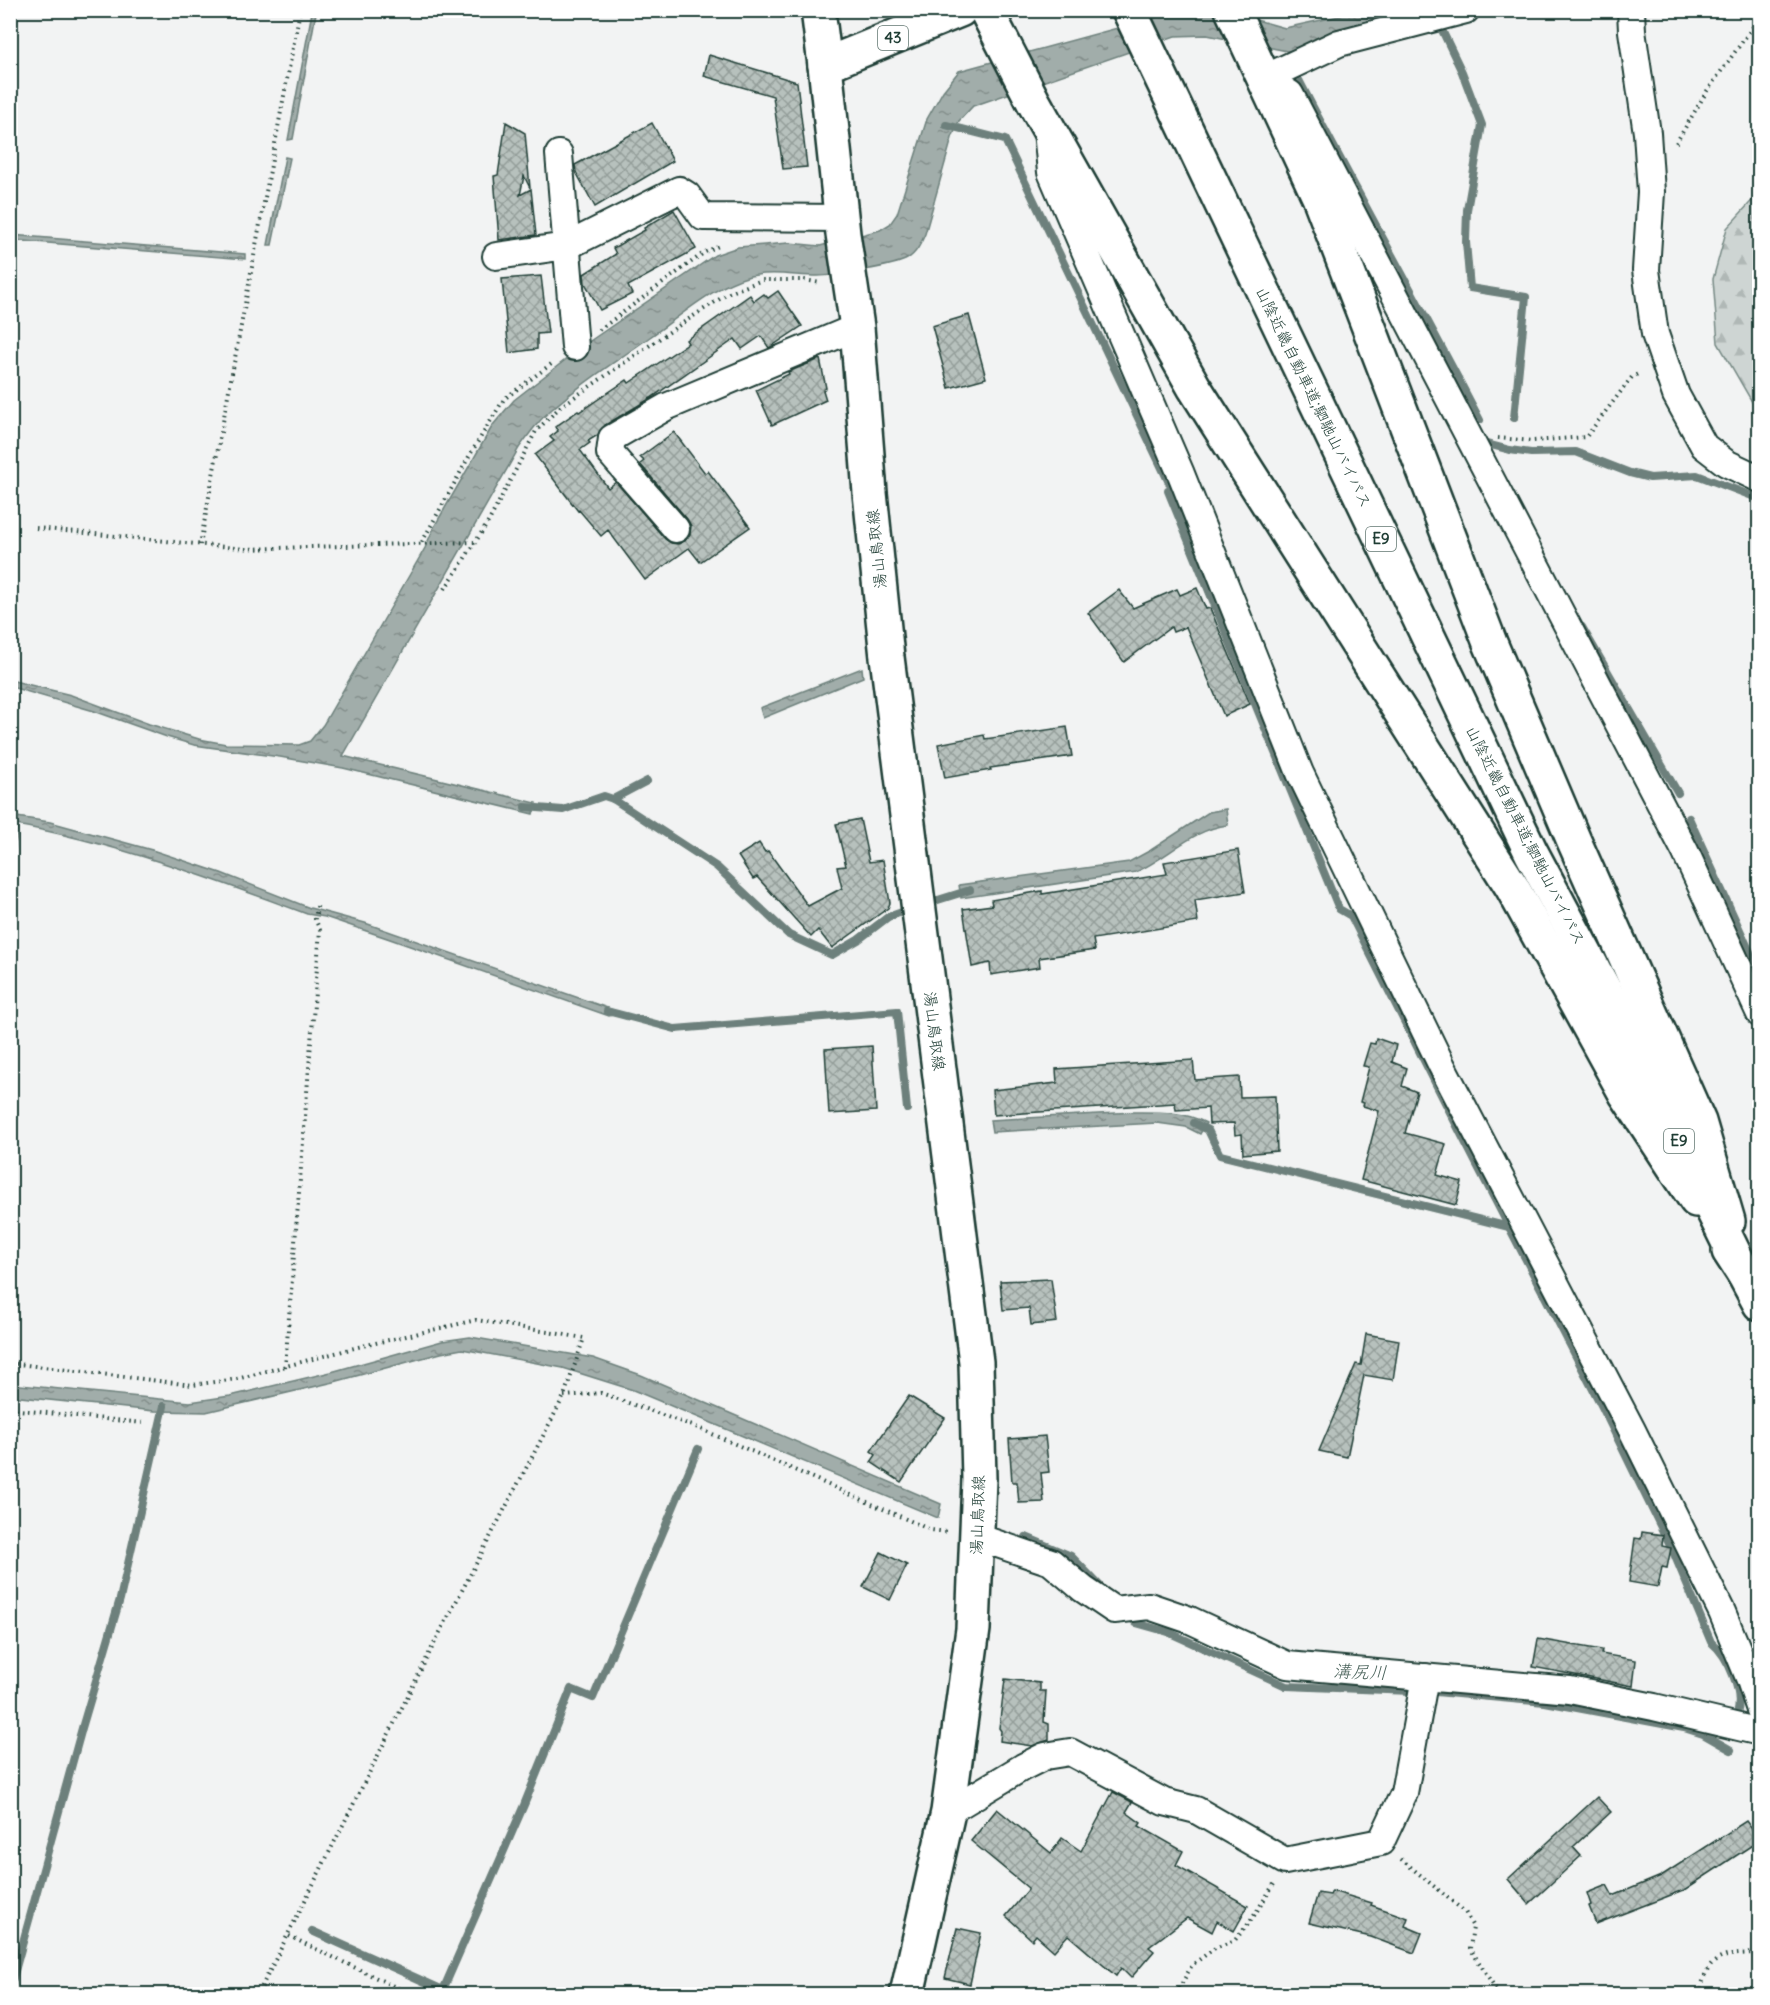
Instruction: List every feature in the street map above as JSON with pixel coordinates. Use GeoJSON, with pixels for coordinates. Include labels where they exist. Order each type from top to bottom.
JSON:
{"type":"FeatureCollection","features":[{"type":"Feature","properties":{"kind":"main road","name":"湯山鳥取線"},"geometry":{"type":"LineString","coordinates":[[818,10],[850,288],[857,327],[870,493],[887,657],[976,1362],[979,1479],[973,1629],[948,1812],[907,1995]]}},
{"type":"Feature","properties":{"kind":"main road","name":"43"},"geometry":{"type":"LineString","coordinates":[[825,65],[960,10]]}},
{"type":"Feature","properties":{"kind":"main road"},"geometry":{"type":"LineString","coordinates":[[986,10],[1040,114],[1194,387],[1512,887],[1626,1094],[1744,1274],[1760,1304]]}},
{"type":"Feature","properties":{"kind":"main road","name":"山陰近畿自動車道;駟馳山バイパス"},"geometry":{"type":"LineString","coordinates":[[1129,10],[1166,64],[1531,852],[1614,1008],[1744,1274]]}},
{"type":"Feature","properties":{"kind":"main road","name":"山陰近畿自動車道;駟馳山バイパス"},"geometry":{"type":"LineString","coordinates":[[1152,10],[1166,64]]}},
{"type":"Feature","properties":{"kind":"main road"},"geometry":{"type":"LineString","coordinates":[[1232,10],[1319,197],[1490,643],[1574,841],[1699,1122],[1744,1274]]}},
{"type":"Feature","properties":{"kind":"street"},"geometry":{"type":"LineString","coordinates":[[1258,64],[1466,10]]}},
{"type":"Feature","properties":{"kind":"street"},"geometry":{"type":"LineString","coordinates":[[1631,10],[1647,133],[1651,192],[1646,270],[1656,334],[1676,395],[1704,446],[1726,463],[1760,479]]}},
{"type":"Feature","properties":{"kind":"street"},"geometry":{"type":"LineString","coordinates":[[1258,64],[1290,94],[1685,851],[1760,1014]]}},
{"type":"Feature","properties":{"kind":"street"},"geometry":{"type":"LineString","coordinates":[[1040,114],[1051,172],[1181,474],[1300,773],[1442,1066],[1632,1430],[1722,1612],[1760,1710]]}},
{"type":"Feature","properties":{"kind":"street"},"geometry":{"type":"LineString","coordinates":[[559,154],[575,347]]}},
{"type":"Feature","properties":{"kind":"street"},"geometry":{"type":"LineString","coordinates":[[496,256],[567,246],[678,190],[687,195],[703,217],[842,218]]}},
{"type":"Feature","properties":{"kind":"street"},"geometry":{"type":"LineString","coordinates":[[676,529],[610,453],[612,438],[666,407],[857,327]]}},
{"type":"Feature","properties":{"kind":"street"},"geometry":{"type":"LineString","coordinates":[[977,1537],[1051,1562],[1083,1589],[1114,1610],[1149,1606],[1190,1620],[1287,1665],[1570,1690],[1760,1732]]}},
{"type":"Feature","properties":{"kind":"street"},"geometry":{"type":"LineString","coordinates":[[948,1812],[1030,1763],[1045,1756],[1070,1752],[1164,1802],[1196,1809],[1285,1861],[1381,1842],[1404,1793],[1425,1677]]}},
{"type":"Feature","properties":{"kind":"path"},"geometry":{"type":"LineString","coordinates":[[200,545],[300,10]]}},
{"type":"Feature","properties":{"kind":"path"},"geometry":{"type":"LineString","coordinates":[[1672,149],[1707,91],[1760,17]]}},
{"type":"Feature","properties":{"kind":"path"},"geometry":{"type":"LineString","coordinates":[[422,542],[504,399],[705,252],[723,244]]}},
{"type":"Feature","properties":{"kind":"path"},"geometry":{"type":"LineString","coordinates":[[445,589],[489,521],[536,431],[560,407],[675,327],[729,293],[762,280],[804,280],[850,288]]}},
{"type":"Feature","properties":{"kind":"path"},"geometry":{"type":"LineString","coordinates":[[1466,428],[1501,439],[1533,441],[1586,437],[1632,377],[1664,359]]}},
{"type":"Feature","properties":{"kind":"path"},"geometry":{"type":"LineString","coordinates":[[36,528],[244,549],[474,542]]}},
{"type":"Feature","properties":{"kind":"path"},"geometry":{"type":"LineString","coordinates":[[285,1367],[320,930],[315,919],[318,902]]}},
{"type":"Feature","properties":{"kind":"path"},"geometry":{"type":"LineString","coordinates":[[10,1363],[192,1384],[237,1379],[358,1347],[476,1320],[584,1338],[564,1396],[436,1640],[258,1995]]}},
{"type":"Feature","properties":{"kind":"path"},"geometry":{"type":"LineString","coordinates":[[564,1396],[601,1393],[701,1428],[931,1530],[977,1537]]}},
{"type":"Feature","properties":{"kind":"path"},"geometry":{"type":"LineString","coordinates":[[10,1409],[143,1423]]}},
{"type":"Feature","properties":{"kind":"path"},"geometry":{"type":"LineString","coordinates":[[1381,1842],[1465,1912],[1473,1927],[1470,1948],[1499,1995]]}},
{"type":"Feature","properties":{"kind":"path"},"geometry":{"type":"LineString","coordinates":[[1176,1995],[1192,1965],[1215,1948],[1235,1940],[1250,1922],[1270,1888],[1298,1859]]}},
{"type":"Feature","properties":{"kind":"path"},"geometry":{"type":"LineString","coordinates":[[289,1936],[410,1995]]}},
{"type":"Feature","properties":{"kind":"path"},"geometry":{"type":"LineString","coordinates":[[1700,1995],[1705,1975],[1714,1961],[1728,1954],[1760,1953]]}},
{"type":"Feature","properties":{"kind":"green space"},"geometry":{"type":"Polygon","coordinates":[[[1759,193],[1759,414],[1718,343],[1713,279],[1727,228],[1759,193]]]}},
{"type":"Feature","properties":{"kind":"water"},"geometry":{"type":"Polygon","coordinates":[[[1180,11],[1224,11],[1285,28],[1362,11],[1443,11],[1287,51],[1207,35],[1175,36],[973,106],[959,121],[952,138],[925,234],[910,257],[890,265],[837,274],[818,276],[767,274],[736,281],[698,302],[587,381],[551,410],[519,448],[343,756],[536,803],[533,814],[343,768],[194,745],[94,711],[11,687],[10,680],[71,695],[149,724],[199,739],[226,744],[299,745],[310,741],[323,725],[493,425],[514,400],[587,343],[715,255],[738,247],[789,243],[820,246],[880,230],[890,224],[897,214],[927,119],[943,91],[959,71],[1180,11]]]}},
{"type":"Feature","properties":{"kind":"water"},"geometry":{"type":"Polygon","coordinates":[[[312,12],[316,13],[293,139],[288,140],[312,12]]]}},
{"type":"Feature","properties":{"kind":"water"},"geometry":{"type":"Polygon","coordinates":[[[285,157],[290,158],[272,245],[268,245],[285,157]]]}},
{"type":"Feature","properties":{"kind":"water"},"geometry":{"type":"Polygon","coordinates":[[[11,235],[245,254],[245,259],[11,240],[11,235]]]}},
{"type":"Feature","properties":{"kind":"water"},"geometry":{"type":"Polygon","coordinates":[[[862,668],[863,677],[763,718],[760,708],[862,668]]]}},
{"type":"Feature","properties":{"kind":"water"},"geometry":{"type":"Polygon","coordinates":[[[1226,809],[1228,825],[1203,832],[1136,872],[961,898],[959,885],[1129,862],[1209,812],[1226,809]]]}},
{"type":"Feature","properties":{"kind":"water"},"geometry":{"type":"Polygon","coordinates":[[[10,816],[50,822],[152,850],[221,873],[310,908],[365,923],[613,1010],[617,1014],[609,1016],[161,862],[87,841],[11,824],[10,816]]]}},
{"type":"Feature","properties":{"kind":"water"},"geometry":{"type":"Polygon","coordinates":[[[1134,1112],[1180,1114],[1206,1123],[1200,1134],[1186,1127],[1157,1123],[992,1132],[990,1120],[1134,1112]]]}},
{"type":"Feature","properties":{"kind":"water"},"geometry":{"type":"Polygon","coordinates":[[[470,1337],[593,1358],[641,1375],[941,1504],[938,1518],[633,1390],[563,1368],[462,1349],[206,1412],[154,1411],[11,1396],[11,1384],[190,1402],[230,1396],[331,1372],[442,1341],[470,1337]]]}},
{"type":"Feature","properties":{"kind":"building"},"geometry":{"type":"Polygon","coordinates":[[[709,55],[797,82],[807,167],[783,169],[773,96],[704,76],[709,55]]]}},
{"type":"Feature","properties":{"kind":"building"},"geometry":{"type":"Polygon","coordinates":[[[506,122],[525,133],[530,188],[524,176],[520,195],[531,189],[536,235],[499,240],[494,176],[498,175],[506,122]]]}},
{"type":"Feature","properties":{"kind":"building"},"geometry":{"type":"Polygon","coordinates":[[[652,123],[673,161],[595,207],[576,172],[575,165],[652,123]]]}},
{"type":"Feature","properties":{"kind":"building"},"geometry":{"type":"Polygon","coordinates":[[[674,210],[696,249],[628,286],[632,294],[600,310],[585,283],[584,274],[616,254],[613,248],[674,210]]]}},
{"type":"Feature","properties":{"kind":"building"},"geometry":{"type":"Polygon","coordinates":[[[541,276],[548,333],[537,334],[537,349],[509,353],[502,279],[541,276]]]}},
{"type":"Feature","properties":{"kind":"building"},"geometry":{"type":"Polygon","coordinates":[[[778,291],[802,326],[769,348],[761,336],[742,349],[735,339],[651,398],[605,425],[598,435],[588,441],[590,443],[580,450],[608,488],[616,482],[665,539],[678,544],[685,541],[690,534],[691,526],[640,464],[644,461],[640,457],[674,432],[705,473],[708,471],[750,527],[700,562],[689,548],[645,580],[608,530],[601,536],[578,511],[535,455],[554,441],[550,437],[558,431],[555,427],[578,411],[627,380],[629,383],[688,343],[686,340],[750,295],[754,301],[764,294],[768,298],[778,291]]]}},
{"type":"Feature","properties":{"kind":"building"},"geometry":{"type":"Polygon","coordinates":[[[969,315],[986,378],[949,388],[932,326],[969,315]]]}},
{"type":"Feature","properties":{"kind":"building"},"geometry":{"type":"Polygon","coordinates":[[[820,359],[826,400],[772,425],[756,390],[789,374],[788,372],[820,359]]]}},
{"type":"Feature","properties":{"kind":"building"},"geometry":{"type":"Polygon","coordinates":[[[1197,588],[1206,609],[1210,608],[1250,704],[1224,716],[1186,627],[1173,632],[1171,627],[1124,662],[1088,613],[1119,590],[1133,608],[1177,589],[1180,595],[1197,588]]]}},
{"type":"Feature","properties":{"kind":"building"},"geometry":{"type":"Polygon","coordinates":[[[1067,727],[1072,756],[990,768],[991,770],[945,778],[938,744],[984,735],[985,739],[1067,727]]]}},
{"type":"Feature","properties":{"kind":"building"},"geometry":{"type":"Polygon","coordinates":[[[860,819],[869,862],[883,860],[890,903],[888,908],[832,948],[818,930],[811,937],[757,877],[753,879],[738,856],[759,843],[765,852],[768,851],[808,906],[842,888],[837,867],[846,866],[836,824],[860,819]]]}},
{"type":"Feature","properties":{"kind":"building"},"geometry":{"type":"Polygon","coordinates":[[[1238,850],[1245,892],[1195,900],[1198,922],[1093,939],[1095,950],[1039,958],[1040,967],[991,975],[990,963],[972,967],[963,909],[992,905],[991,900],[1042,891],[1042,894],[1167,874],[1164,862],[1238,850]]]}},
{"type":"Feature","properties":{"kind":"building"},"geometry":{"type":"Polygon","coordinates":[[[1376,1038],[1396,1045],[1392,1062],[1407,1068],[1402,1086],[1417,1092],[1405,1133],[1446,1144],[1437,1175],[1462,1182],[1456,1205],[1361,1180],[1379,1111],[1363,1106],[1364,1103],[1360,1102],[1369,1067],[1363,1066],[1370,1043],[1375,1044],[1376,1038]]]}},
{"type":"Feature","properties":{"kind":"building"},"geometry":{"type":"Polygon","coordinates":[[[872,1046],[876,1111],[829,1114],[825,1049],[872,1046]]]}},
{"type":"Feature","properties":{"kind":"building"},"geometry":{"type":"Polygon","coordinates":[[[1193,1060],[1195,1080],[1239,1077],[1240,1097],[1275,1096],[1277,1151],[1243,1154],[1242,1134],[1235,1135],[1234,1123],[1209,1124],[1208,1108],[1176,1110],[1175,1103],[994,1115],[992,1090],[1057,1083],[1056,1069],[1193,1060]]]}},
{"type":"Feature","properties":{"kind":"building"},"geometry":{"type":"Polygon","coordinates":[[[1051,1279],[1057,1322],[1031,1325],[1029,1308],[1003,1310],[1000,1281],[1051,1279]]]}},
{"type":"Feature","properties":{"kind":"building"},"geometry":{"type":"Polygon","coordinates":[[[1366,1334],[1399,1340],[1393,1380],[1364,1375],[1347,1457],[1319,1451],[1356,1364],[1361,1365],[1366,1334]]]}},
{"type":"Feature","properties":{"kind":"building"},"geometry":{"type":"Polygon","coordinates":[[[909,1396],[945,1418],[901,1482],[871,1462],[876,1455],[871,1451],[909,1396]]]}},
{"type":"Feature","properties":{"kind":"building"},"geometry":{"type":"Polygon","coordinates":[[[1045,1436],[1049,1472],[1041,1473],[1044,1502],[1019,1503],[1017,1482],[1012,1482],[1009,1439],[1045,1436]]]}},
{"type":"Feature","properties":{"kind":"building"},"geometry":{"type":"Polygon","coordinates":[[[1642,1532],[1663,1535],[1662,1546],[1671,1548],[1667,1568],[1662,1567],[1658,1587],[1629,1582],[1635,1538],[1641,1539],[1642,1532]]]}},
{"type":"Feature","properties":{"kind":"building"},"geometry":{"type":"Polygon","coordinates":[[[881,1552],[907,1565],[890,1600],[863,1587],[881,1552]]]}},
{"type":"Feature","properties":{"kind":"building"},"geometry":{"type":"Polygon","coordinates":[[[1538,1639],[1602,1650],[1601,1654],[1636,1660],[1633,1686],[1533,1667],[1538,1639]]]}},
{"type":"Feature","properties":{"kind":"building"},"geometry":{"type":"Polygon","coordinates":[[[1005,1679],[1040,1683],[1040,1691],[1046,1691],[1044,1722],[1049,1724],[1049,1740],[1032,1746],[1000,1741],[999,1728],[1005,1679]]]}},
{"type":"Feature","properties":{"kind":"building"},"geometry":{"type":"Polygon","coordinates":[[[1113,1792],[1132,1802],[1126,1812],[1141,1823],[1139,1826],[1183,1851],[1176,1865],[1248,1906],[1234,1931],[1217,1921],[1212,1932],[1187,1918],[1149,1947],[1154,1951],[1131,1978],[1121,1968],[1116,1976],[1068,1935],[1054,1951],[1036,1935],[1032,1940],[1006,1916],[1028,1888],[971,1841],[997,1809],[1051,1853],[1062,1838],[1081,1851],[1113,1792]]]}},
{"type":"Feature","properties":{"kind":"building"},"geometry":{"type":"Polygon","coordinates":[[[1597,1797],[1611,1812],[1573,1847],[1581,1856],[1529,1904],[1508,1879],[1597,1797]]]}},
{"type":"Feature","properties":{"kind":"building"},"geometry":{"type":"Polygon","coordinates":[[[1746,1821],[1760,1840],[1684,1890],[1596,1924],[1587,1893],[1607,1885],[1613,1896],[1661,1876],[1746,1821]]]}},
{"type":"Feature","properties":{"kind":"building"},"geometry":{"type":"Polygon","coordinates":[[[1332,1891],[1372,1903],[1371,1905],[1408,1918],[1405,1926],[1422,1933],[1414,1953],[1371,1937],[1309,1923],[1318,1893],[1330,1895],[1332,1891]]]}},
{"type":"Feature","properties":{"kind":"building"},"geometry":{"type":"Polygon","coordinates":[[[957,1928],[981,1933],[970,1984],[945,1978],[957,1928]]]}},
{"type":"Feature","properties":{"kind":"waterway"},"geometry":{"type":"LineString","coordinates":[[1440,26],[1462,72],[1482,125],[1467,210],[1466,242],[1470,288],[1526,297],[1514,418]]}},
{"type":"Feature","properties":{"kind":"waterway"},"geometry":{"type":"LineString","coordinates":[[1298,78],[1480,420]]}},
{"type":"Feature","properties":{"kind":"waterway"},"geometry":{"type":"LineString","coordinates":[[946,125],[1005,140],[1173,491],[1168,491],[1339,909],[1351,916],[1602,1407],[1674,1554],[1711,1642],[1729,1665],[1738,1695],[1737,1714]]}},
{"type":"Feature","properties":{"kind":"waterway"},"geometry":{"type":"LineString","coordinates":[[1487,444],[1531,453],[1576,452],[1630,473],[1650,478],[1697,475],[1760,499]]}},
{"type":"Feature","properties":{"kind":"waterway"},"geometry":{"type":"LineString","coordinates":[[1582,627],[1678,793]]}},
{"type":"Feature","properties":{"kind":"waterway"},"geometry":{"type":"LineString","coordinates":[[613,799],[647,781]]}},
{"type":"Feature","properties":{"kind":"waterway"},"geometry":{"type":"LineString","coordinates":[[525,807],[563,810],[604,796],[613,799],[717,867],[789,935],[832,955],[858,940],[888,917],[913,908]]}},
{"type":"Feature","properties":{"kind":"waterway"},"geometry":{"type":"LineString","coordinates":[[1689,818],[1760,974]]}},
{"type":"Feature","properties":{"kind":"waterway"},"geometry":{"type":"LineString","coordinates":[[10,857],[14,829]]}},
{"type":"Feature","properties":{"kind":"waterway"},"geometry":{"type":"LineString","coordinates":[[925,904],[970,890]]}},
{"type":"Feature","properties":{"kind":"waterway"},"geometry":{"type":"LineString","coordinates":[[607,1011],[675,1029],[897,1011],[907,1109]]}},
{"type":"Feature","properties":{"kind":"waterway"},"geometry":{"type":"LineString","coordinates":[[1194,1123],[1208,1130],[1220,1155],[1509,1227]]}},
{"type":"Feature","properties":{"kind":"waterway"},"geometry":{"type":"LineString","coordinates":[[10,1989],[120,1599],[164,1406]]}},
{"type":"Feature","properties":{"kind":"waterway"},"geometry":{"type":"LineString","coordinates":[[312,1931],[443,1990],[524,1805],[571,1689],[593,1698],[698,1449]]}},
{"type":"Feature","properties":{"kind":"waterway","name":"溝尻川"},"geometry":{"type":"LineString","coordinates":[[1026,1537],[1071,1556],[1107,1593]]}},
{"type":"Feature","properties":{"kind":"waterway","name":"溝尻川"},"geometry":{"type":"LineString","coordinates":[[1127,1613],[1136,1623],[1168,1632],[1286,1686],[1436,1692],[1545,1702],[1684,1728],[1703,1734],[1731,1750]]}}]}
